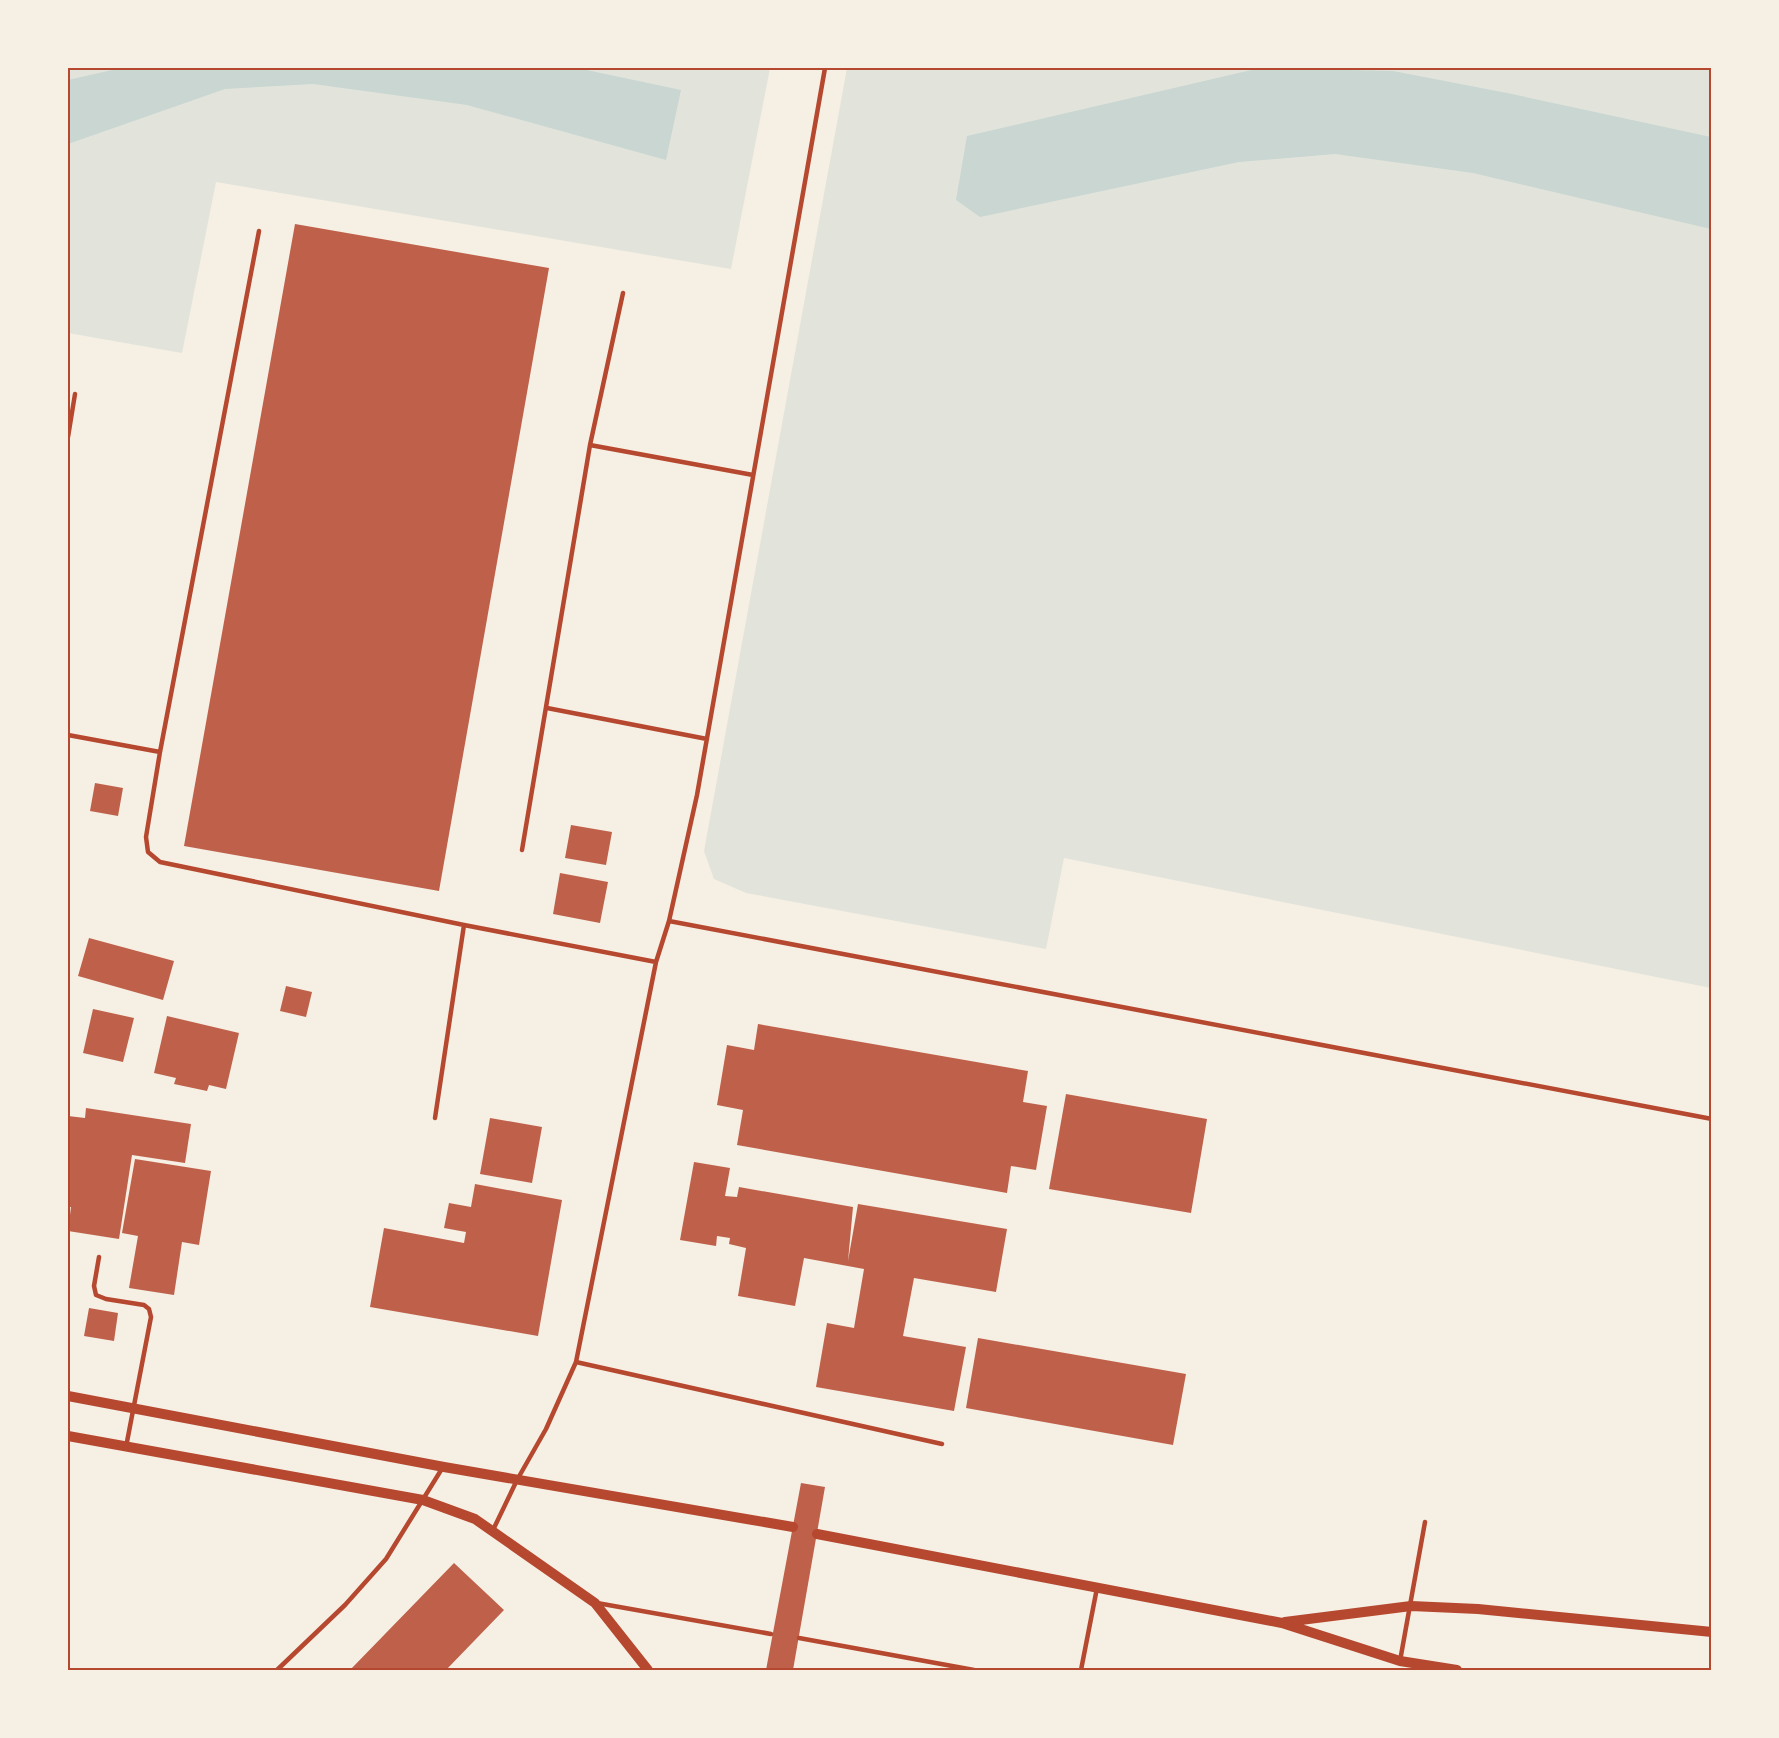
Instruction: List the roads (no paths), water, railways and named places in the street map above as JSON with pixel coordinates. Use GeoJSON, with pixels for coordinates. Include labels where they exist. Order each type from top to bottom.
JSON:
{"type":"FeatureCollection","features":[{"type":"Feature","properties":{"kind":"street"},"geometry":{"type":"LineString","coordinates":[[68,1396],[444,1467],[793,1527]]}},
{"type":"Feature","properties":{"kind":"street"},"geometry":{"type":"LineString","coordinates":[[68,1437],[423,1500],[476,1519],[595,1603],[648,1671]]}},
{"type":"Feature","properties":{"kind":"street"},"geometry":{"type":"LineString","coordinates":[[817,1534],[1282,1623],[1400,1661],[1456,1671]]}},
{"type":"Feature","properties":{"kind":"street"},"geometry":{"type":"LineString","coordinates":[[1282,1623],[1411,1606],[1478,1609],[1712,1632]]}},
{"type":"Feature","properties":{"kind":"lane"},"geometry":{"type":"LineString","coordinates":[[493,1531],[546,1429],[576,1362],[656,962],[669,921],[707,739],[825,68]]}},
{"type":"Feature","properties":{"kind":"lane"},"geometry":{"type":"LineString","coordinates":[[259,231],[160,752],[146,837],[148,852],[160,862],[464,926],[656,962]]}},
{"type":"Feature","properties":{"kind":"lane"},"geometry":{"type":"LineString","coordinates":[[522,850],[590,445],[623,293]]}},
{"type":"Feature","properties":{"kind":"lane"},"geometry":{"type":"LineString","coordinates":[[68,437],[75,394]]}},
{"type":"Feature","properties":{"kind":"lane"},"geometry":{"type":"LineString","coordinates":[[590,445],[753,476]]}},
{"type":"Feature","properties":{"kind":"lane"},"geometry":{"type":"LineString","coordinates":[[547,708],[707,739]]}},
{"type":"Feature","properties":{"kind":"lane"},"geometry":{"type":"LineString","coordinates":[[68,735],[160,752]]}},
{"type":"Feature","properties":{"kind":"lane"},"geometry":{"type":"LineString","coordinates":[[669,921],[1712,1119]]}},
{"type":"Feature","properties":{"kind":"lane"},"geometry":{"type":"LineString","coordinates":[[435,1118],[464,926]]}},
{"type":"Feature","properties":{"kind":"lane"},"geometry":{"type":"LineString","coordinates":[[99,1257],[94,1286],[96,1295],[106,1299],[144,1305],[149,1309],[151,1317],[126,1447]]}},
{"type":"Feature","properties":{"kind":"lane"},"geometry":{"type":"LineString","coordinates":[[576,1362],[942,1444]]}},
{"type":"Feature","properties":{"kind":"lane"},"geometry":{"type":"LineString","coordinates":[[277,1671],[345,1605],[386,1559],[444,1467]]}},
{"type":"Feature","properties":{"kind":"lane"},"geometry":{"type":"LineString","coordinates":[[1400,1661],[1425,1522]]}},
{"type":"Feature","properties":{"kind":"lane"},"geometry":{"type":"LineString","coordinates":[[1081,1671],[1097,1588]]}},
{"type":"Feature","properties":{"kind":"lane"},"geometry":{"type":"LineString","coordinates":[[595,1603],[771,1634]]}},
{"type":"Feature","properties":{"kind":"lane"},"geometry":{"type":"LineString","coordinates":[[799,1638],[974,1671]]}}]}
